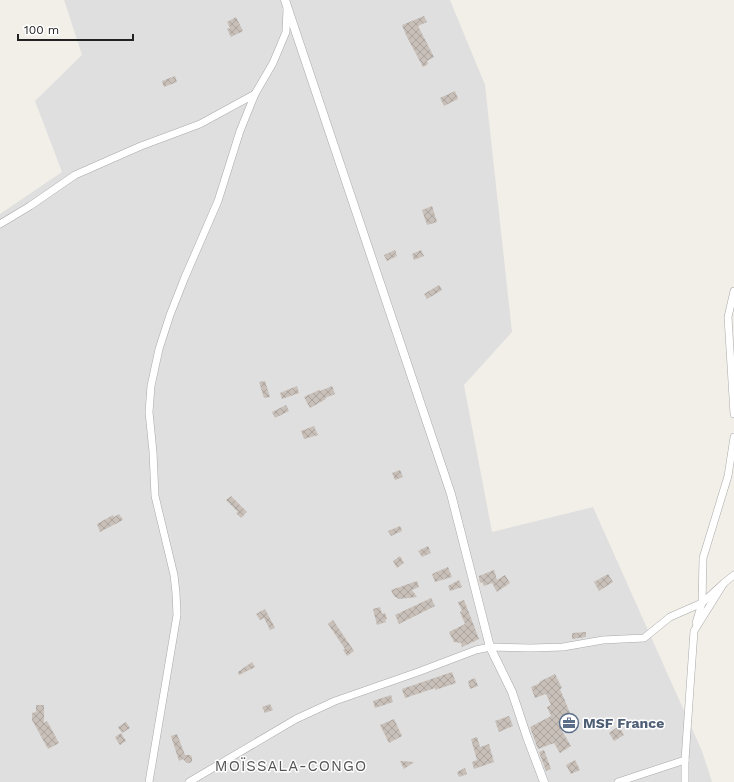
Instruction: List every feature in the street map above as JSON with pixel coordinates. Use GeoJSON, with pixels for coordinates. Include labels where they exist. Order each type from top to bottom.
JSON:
{"type":"FeatureCollection","features":[{"type":"Feature","properties":{"kind":"street"},"geometry":{"type":"LineString","coordinates":[[149,782],[177,615],[174,574],[155,496],[149,412],[151,386],[159,349],[170,315],[218,201],[240,131],[255,94],[273,63],[286,32],[286,3]]}},
{"type":"Feature","properties":{"kind":"street"},"geometry":{"type":"LineString","coordinates":[[286,3],[451,494],[490,647],[512,692],[526,736],[544,782]]}},
{"type":"Feature","properties":{"kind":"street"},"geometry":{"type":"LineString","coordinates":[[0,224],[30,206],[75,175],[140,146],[200,124],[255,94]]}},
{"type":"Feature","properties":{"kind":"street"},"geometry":{"type":"LineString","coordinates":[[734,291],[728,317],[734,414]]}},
{"type":"Feature","properties":{"kind":"street"},"geometry":{"type":"LineString","coordinates":[[685,782],[685,760],[694,631],[702,603],[703,558],[728,476],[734,437]]}},
{"type":"Feature","properties":{"kind":"street"},"geometry":{"type":"LineString","coordinates":[[189,782],[317,708],[476,650],[490,647],[563,647],[603,640],[644,638],[670,617],[702,603],[734,575]]}},
{"type":"Feature","properties":{"kind":"street"},"geometry":{"type":"LineString","coordinates":[[694,631],[724,583]]}},
{"type":"Feature","properties":{"kind":"street"},"geometry":{"type":"LineString","coordinates":[[618,782],[685,760]]}},
{"type":"Feature","properties":{"kind":"shaded area"},"geometry":{"type":"Polygon","coordinates":[[[64,0],[450,0],[485,85],[512,332],[464,385],[492,532],[593,507],[702,751],[712,782],[0,782],[0,214],[62,172],[35,101],[82,55],[64,0]]]}},
{"type":"Feature","properties":{"kind":"building"},"geometry":{"type":"Polygon","coordinates":[[[424,16],[427,22],[418,26],[434,57],[427,61],[428,64],[423,67],[402,25],[424,16]]]}},
{"type":"Feature","properties":{"kind":"building"},"geometry":{"type":"Polygon","coordinates":[[[236,17],[243,31],[231,37],[227,29],[230,28],[227,22],[236,17]]]}},
{"type":"Feature","properties":{"kind":"building"},"geometry":{"type":"Polygon","coordinates":[[[175,76],[177,82],[164,87],[162,81],[175,76]]]}},
{"type":"Feature","properties":{"kind":"building"},"geometry":{"type":"Polygon","coordinates":[[[455,91],[458,99],[444,106],[440,98],[455,91]]]}},
{"type":"Feature","properties":{"kind":"building"},"geometry":{"type":"Polygon","coordinates":[[[432,206],[437,222],[427,225],[422,210],[432,206]]]}},
{"type":"Feature","properties":{"kind":"building"},"geometry":{"type":"Polygon","coordinates":[[[395,250],[397,256],[387,261],[384,255],[395,250]]]}},
{"type":"Feature","properties":{"kind":"building"},"geometry":{"type":"Polygon","coordinates":[[[421,250],[424,256],[414,260],[412,254],[421,250]]]}},
{"type":"Feature","properties":{"kind":"building"},"geometry":{"type":"Polygon","coordinates":[[[439,285],[442,290],[427,299],[424,294],[439,285]]]}},
{"type":"Feature","properties":{"kind":"building"},"geometry":{"type":"Polygon","coordinates":[[[265,381],[270,397],[264,398],[259,382],[265,381]]]}},
{"type":"Feature","properties":{"kind":"building"},"geometry":{"type":"Polygon","coordinates":[[[297,386],[299,393],[282,399],[280,393],[297,386]]]}},
{"type":"Feature","properties":{"kind":"building"},"geometry":{"type":"Polygon","coordinates":[[[332,386],[335,394],[325,398],[326,399],[310,408],[304,397],[332,386]]]}},
{"type":"Feature","properties":{"kind":"building"},"geometry":{"type":"Polygon","coordinates":[[[286,405],[289,411],[275,418],[272,412],[286,405]]]}},
{"type":"Feature","properties":{"kind":"building"},"geometry":{"type":"Polygon","coordinates":[[[314,426],[318,435],[304,439],[301,431],[314,426]]]}},
{"type":"Feature","properties":{"kind":"building"},"geometry":{"type":"Polygon","coordinates":[[[400,470],[403,477],[395,480],[392,473],[400,470]]]}},
{"type":"Feature","properties":{"kind":"building"},"geometry":{"type":"Polygon","coordinates":[[[231,496],[247,512],[241,518],[236,513],[238,512],[226,500],[231,496]]]}},
{"type":"Feature","properties":{"kind":"building"},"geometry":{"type":"Polygon","coordinates":[[[119,514],[123,520],[100,532],[97,524],[113,515],[114,517],[119,514]]]}},
{"type":"Feature","properties":{"kind":"building"},"geometry":{"type":"Polygon","coordinates":[[[400,526],[402,531],[391,536],[388,531],[400,526]]]}},
{"type":"Feature","properties":{"kind":"building"},"geometry":{"type":"Polygon","coordinates":[[[428,546],[431,553],[422,557],[418,551],[428,546]]]}},
{"type":"Feature","properties":{"kind":"building"},"geometry":{"type":"Polygon","coordinates":[[[400,556],[404,563],[397,568],[393,561],[400,556]]]}},
{"type":"Feature","properties":{"kind":"building"},"geometry":{"type":"Polygon","coordinates":[[[448,567],[452,577],[435,582],[432,574],[448,567]]]}},
{"type":"Feature","properties":{"kind":"building"},"geometry":{"type":"Polygon","coordinates":[[[494,570],[497,580],[505,575],[510,583],[497,592],[492,583],[484,586],[482,582],[480,583],[479,578],[479,576],[494,570]]]}},
{"type":"Feature","properties":{"kind":"building"},"geometry":{"type":"Polygon","coordinates":[[[608,574],[613,582],[599,591],[594,582],[608,574]]]}},
{"type":"Feature","properties":{"kind":"building"},"geometry":{"type":"Polygon","coordinates":[[[459,580],[462,587],[450,591],[448,586],[459,580]]]}},
{"type":"Feature","properties":{"kind":"building"},"geometry":{"type":"Polygon","coordinates":[[[417,581],[419,587],[412,590],[417,597],[399,599],[394,596],[391,590],[417,581]]]}},
{"type":"Feature","properties":{"kind":"building"},"geometry":{"type":"Polygon","coordinates":[[[431,598],[435,606],[399,624],[395,615],[431,598]]]}},
{"type":"Feature","properties":{"kind":"building"},"geometry":{"type":"Polygon","coordinates":[[[464,600],[479,639],[462,647],[461,643],[454,642],[449,632],[465,624],[458,602],[464,600]]]}},
{"type":"Feature","properties":{"kind":"building"},"geometry":{"type":"Polygon","coordinates":[[[380,607],[382,614],[385,613],[387,619],[385,620],[386,622],[377,625],[373,609],[380,607]]]}},
{"type":"Feature","properties":{"kind":"building"},"geometry":{"type":"Polygon","coordinates":[[[265,609],[275,628],[270,630],[264,618],[260,620],[256,614],[265,609]]]}},
{"type":"Feature","properties":{"kind":"building"},"geometry":{"type":"Polygon","coordinates":[[[333,620],[354,651],[347,656],[343,650],[345,649],[328,624],[333,620]]]}},
{"type":"Feature","properties":{"kind":"building"},"geometry":{"type":"Polygon","coordinates":[[[586,632],[586,637],[572,639],[572,633],[586,632]]]}},
{"type":"Feature","properties":{"kind":"building"},"geometry":{"type":"Polygon","coordinates":[[[252,662],[255,667],[239,675],[238,672],[252,662]]]}},
{"type":"Feature","properties":{"kind":"building"},"geometry":{"type":"Polygon","coordinates":[[[452,672],[456,683],[405,698],[402,689],[452,672]]]}},
{"type":"Feature","properties":{"kind":"building"},"geometry":{"type":"Polygon","coordinates":[[[555,674],[562,688],[560,689],[573,720],[561,729],[571,746],[560,753],[554,743],[538,749],[530,727],[551,716],[547,707],[551,705],[546,694],[535,698],[531,687],[555,674]]]}},
{"type":"Feature","properties":{"kind":"building"},"geometry":{"type":"Polygon","coordinates":[[[475,678],[478,686],[470,689],[468,681],[475,678]]]}},
{"type":"Feature","properties":{"kind":"building"},"geometry":{"type":"Polygon","coordinates":[[[391,695],[393,702],[375,708],[373,701],[391,695]]]}},
{"type":"Feature","properties":{"kind":"building"},"geometry":{"type":"Polygon","coordinates":[[[270,704],[273,710],[265,713],[262,707],[270,704]]]}},
{"type":"Feature","properties":{"kind":"building"},"geometry":{"type":"Polygon","coordinates":[[[36,705],[44,705],[44,723],[47,721],[59,743],[48,749],[32,720],[32,713],[36,712],[36,705]]]}},
{"type":"Feature","properties":{"kind":"building"},"geometry":{"type":"Polygon","coordinates":[[[509,716],[513,726],[499,732],[495,721],[509,716]]]}},
{"type":"Feature","properties":{"kind":"building"},"geometry":{"type":"Polygon","coordinates":[[[394,719],[402,736],[389,743],[380,725],[394,719]]]}},
{"type":"Feature","properties":{"kind":"building"},"geometry":{"type":"Polygon","coordinates":[[[126,722],[130,728],[122,733],[118,727],[126,722]]]}},
{"type":"Feature","properties":{"kind":"building"},"geometry":{"type":"Polygon","coordinates":[[[619,726],[624,735],[614,741],[609,733],[619,726]]]}},
{"type":"Feature","properties":{"kind":"building"},"geometry":{"type":"Polygon","coordinates":[[[121,733],[126,741],[120,745],[115,737],[121,733]]]}},
{"type":"Feature","properties":{"kind":"building"},"geometry":{"type":"Polygon","coordinates":[[[177,734],[185,755],[190,755],[192,757],[192,761],[190,763],[187,763],[183,759],[179,761],[171,736],[177,734]]]}},
{"type":"Feature","properties":{"kind":"building"},"geometry":{"type":"Polygon","coordinates":[[[477,737],[480,747],[489,744],[494,762],[474,769],[472,762],[477,760],[471,739],[477,737]]]}},
{"type":"Feature","properties":{"kind":"building"},"geometry":{"type":"Polygon","coordinates":[[[544,750],[551,769],[546,771],[539,752],[544,750]]]}},
{"type":"Feature","properties":{"kind":"building"},"geometry":{"type":"Polygon","coordinates":[[[575,760],[580,770],[571,774],[566,765],[575,760]]]}},
{"type":"Feature","properties":{"kind":"building"},"geometry":{"type":"Polygon","coordinates":[[[400,761],[414,762],[404,769],[400,761]]]}},
{"type":"Feature","properties":{"kind":"building"},"geometry":{"type":"Polygon","coordinates":[[[465,768],[467,774],[459,777],[457,772],[465,768]]]}},
{"type":"Feature","properties":{"kind":"place","name":"MSF France"},"geometry":{"type":"Point","coordinates":[569,723]}},
{"type":"Feature","properties":{"kind":"district","name":"MOÏSSALA-CONGO"},"geometry":{"type":"Point","coordinates":[291,766]}}]}
